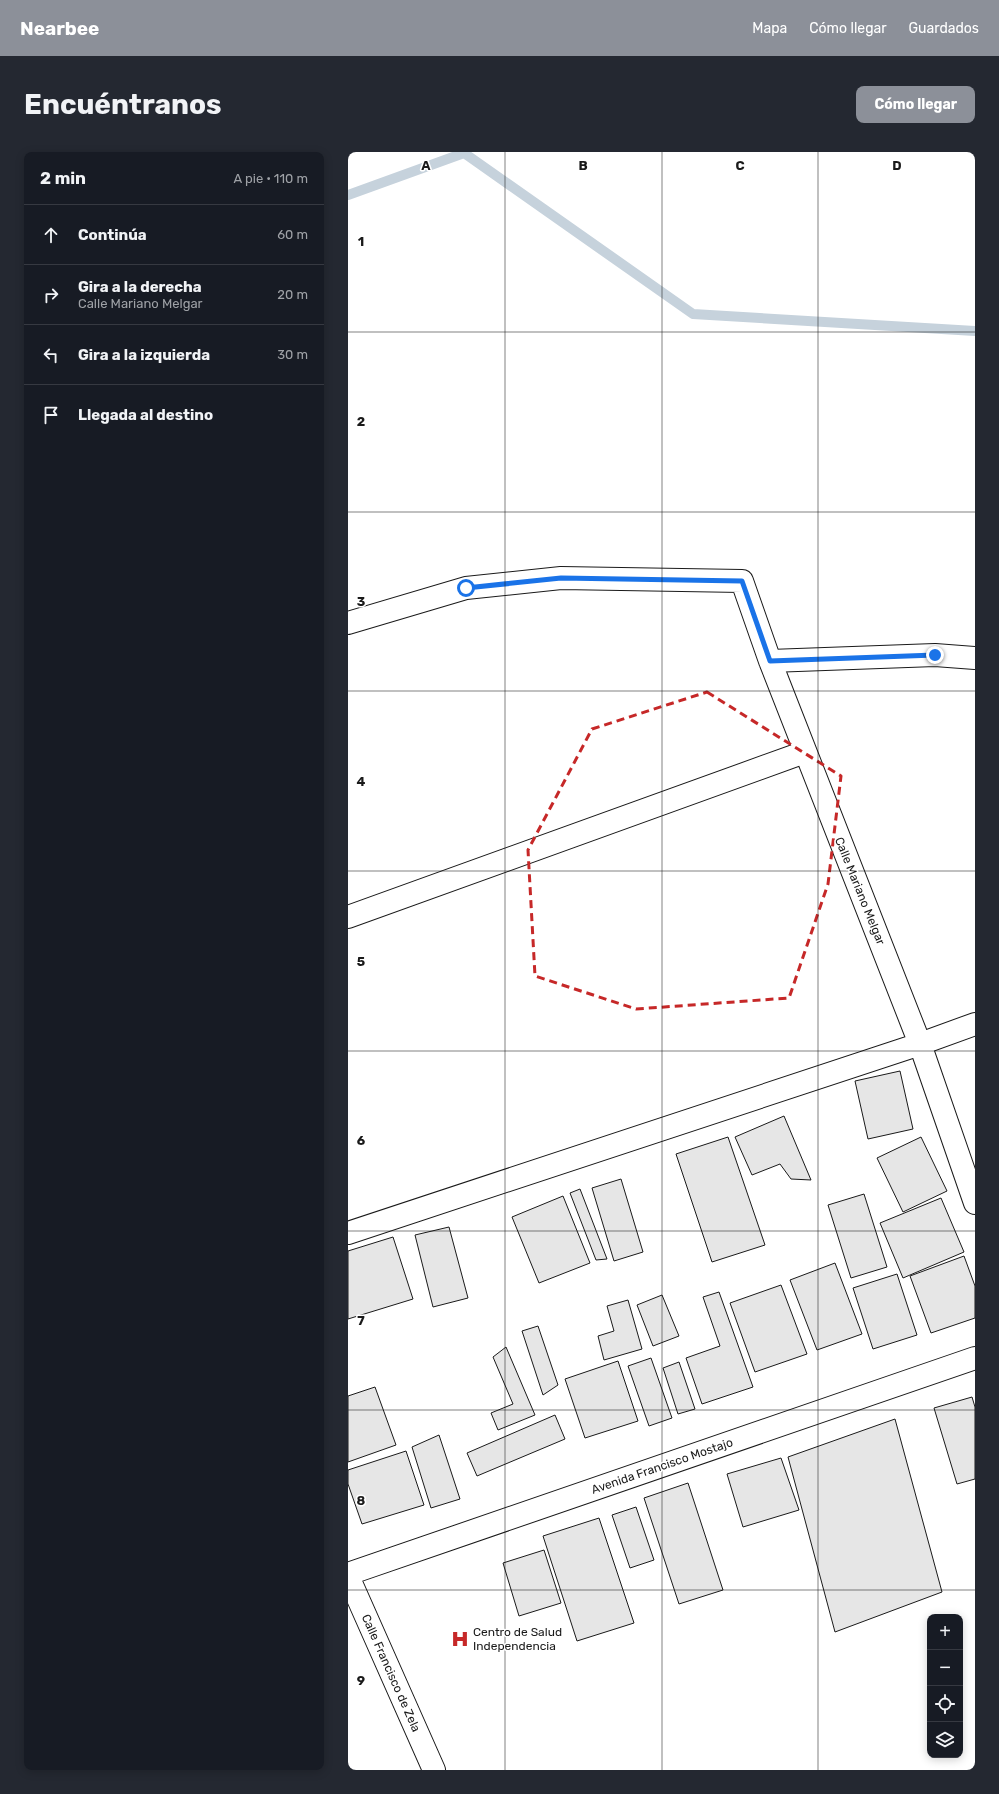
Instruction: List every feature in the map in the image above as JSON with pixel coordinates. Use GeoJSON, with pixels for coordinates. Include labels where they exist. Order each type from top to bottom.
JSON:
{"type":"FeatureCollection","features":[{"type":"Feature","properties":{"kind":"street","name":"Calle Mariano Melgar"},"geometry":{"type":"LineString","coordinates":[[348,623],[466,588],[561,578],[742,581],[770,661],[920,1044],[975,1203]]}},
{"type":"Feature","properties":{"kind":"street"},"geometry":{"type":"LineString","coordinates":[[770,661],[935,655],[975,658]]}},
{"type":"Feature","properties":{"kind":"street"},"geometry":{"type":"LineString","coordinates":[[348,917],[805,752]]}},
{"type":"Feature","properties":{"kind":"street"},"geometry":{"type":"LineString","coordinates":[[348,1233],[920,1044],[975,1024]]}},
{"type":"Feature","properties":{"kind":"street","name":"Avenida Francisco Mostajo"},"geometry":{"type":"LineString","coordinates":[[348,1575],[975,1358]]}},
{"type":"Feature","properties":{"kind":"street","name":"Calle Francisco de Zela"},"geometry":{"type":"LineString","coordinates":[[348,1575],[434,1770]]}},
{"type":"Feature","properties":{"kind":"highlighted area"},"geometry":{"type":"Polygon","coordinates":[[[707,692],[841,776],[828,884],[789,998],[636,1009],[535,976],[528,850],[592,729],[707,692]]]}},
{"type":"Feature","properties":{"kind":"building"},"geometry":{"type":"Polygon","coordinates":[[[900,1071],[913,1129],[868,1139],[855,1081],[900,1071]]]}},
{"type":"Feature","properties":{"kind":"building"},"geometry":{"type":"Polygon","coordinates":[[[784,1116],[811,1180],[791,1179],[780,1164],[752,1175],[735,1137],[784,1116]]]}},
{"type":"Feature","properties":{"kind":"building"},"geometry":{"type":"Polygon","coordinates":[[[728,1137],[765,1245],[712,1262],[676,1154],[728,1137]]]}},
{"type":"Feature","properties":{"kind":"building"},"geometry":{"type":"Polygon","coordinates":[[[921,1137],[947,1191],[903,1212],[877,1158],[921,1137]]]}},
{"type":"Feature","properties":{"kind":"building"},"geometry":{"type":"Polygon","coordinates":[[[621,1179],[643,1252],[614,1261],[592,1188],[621,1179]]]}},
{"type":"Feature","properties":{"kind":"building"},"geometry":{"type":"Polygon","coordinates":[[[580,1189],[607,1259],[596,1260],[570,1193],[580,1189]]]}},
{"type":"Feature","properties":{"kind":"building"},"geometry":{"type":"Polygon","coordinates":[[[864,1194],[887,1267],[851,1278],[828,1205],[864,1194]]]}},
{"type":"Feature","properties":{"kind":"building"},"geometry":{"type":"Polygon","coordinates":[[[563,1196],[590,1263],[539,1283],[512,1217],[563,1196]]]}},
{"type":"Feature","properties":{"kind":"building"},"geometry":{"type":"Polygon","coordinates":[[[941,1198],[964,1252],[903,1278],[880,1223],[941,1198]]]}},
{"type":"Feature","properties":{"kind":"building"},"geometry":{"type":"Polygon","coordinates":[[[449,1227],[468,1298],[433,1307],[415,1235],[449,1227]]]}},
{"type":"Feature","properties":{"kind":"building"},"geometry":{"type":"Polygon","coordinates":[[[393,1237],[413,1299],[348,1319],[348,1251],[393,1237]]]}},
{"type":"Feature","properties":{"kind":"building"},"geometry":{"type":"Polygon","coordinates":[[[964,1256],[975,1286],[975,1318],[931,1333],[910,1276],[964,1256]]]}},
{"type":"Feature","properties":{"kind":"building"},"geometry":{"type":"Polygon","coordinates":[[[835,1263],[862,1334],[817,1350],[790,1280],[835,1263]]]}},
{"type":"Feature","properties":{"kind":"building"},"geometry":{"type":"Polygon","coordinates":[[[897,1274],[917,1335],[873,1349],[853,1288],[897,1274]]]}},
{"type":"Feature","properties":{"kind":"building"},"geometry":{"type":"Polygon","coordinates":[[[781,1285],[807,1354],[755,1372],[730,1303],[781,1285]]]}},
{"type":"Feature","properties":{"kind":"building"},"geometry":{"type":"Polygon","coordinates":[[[719,1292],[753,1387],[702,1404],[686,1358],[720,1346],[703,1297],[719,1292]]]}},
{"type":"Feature","properties":{"kind":"building"},"geometry":{"type":"Polygon","coordinates":[[[662,1295],[679,1336],[653,1346],[637,1305],[662,1295]]]}},
{"type":"Feature","properties":{"kind":"building"},"geometry":{"type":"Polygon","coordinates":[[[628,1300],[642,1349],[604,1360],[598,1336],[614,1331],[607,1306],[628,1300]]]}},
{"type":"Feature","properties":{"kind":"building"},"geometry":{"type":"Polygon","coordinates":[[[538,1326],[558,1385],[543,1395],[522,1331],[538,1326]]]}},
{"type":"Feature","properties":{"kind":"building"},"geometry":{"type":"Polygon","coordinates":[[[506,1347],[535,1415],[498,1430],[491,1413],[513,1404],[493,1357],[506,1347]]]}},
{"type":"Feature","properties":{"kind":"building"},"geometry":{"type":"Polygon","coordinates":[[[651,1358],[672,1418],[649,1426],[628,1366],[651,1358]]]}},
{"type":"Feature","properties":{"kind":"building"},"geometry":{"type":"Polygon","coordinates":[[[618,1361],[638,1421],[585,1438],[565,1379],[618,1361]]]}},
{"type":"Feature","properties":{"kind":"building"},"geometry":{"type":"Polygon","coordinates":[[[679,1362],[695,1409],[678,1414],[663,1368],[679,1362]]]}},
{"type":"Feature","properties":{"kind":"building"},"geometry":{"type":"Polygon","coordinates":[[[375,1387],[396,1445],[348,1462],[348,1396],[375,1387]]]}},
{"type":"Feature","properties":{"kind":"building"},"geometry":{"type":"Polygon","coordinates":[[[972,1397],[975,1407],[975,1479],[957,1484],[934,1408],[972,1397]]]}},
{"type":"Feature","properties":{"kind":"building"},"geometry":{"type":"Polygon","coordinates":[[[555,1415],[565,1439],[477,1476],[467,1453],[555,1415]]]}},
{"type":"Feature","properties":{"kind":"building"},"geometry":{"type":"Polygon","coordinates":[[[895,1419],[942,1592],[835,1632],[788,1457],[895,1419]]]}},
{"type":"Feature","properties":{"kind":"building"},"geometry":{"type":"Polygon","coordinates":[[[439,1435],[460,1499],[431,1508],[412,1447],[439,1435]]]}},
{"type":"Feature","properties":{"kind":"building"},"geometry":{"type":"Polygon","coordinates":[[[406,1451],[424,1505],[362,1524],[348,1484],[348,1470],[406,1451]]]}},
{"type":"Feature","properties":{"kind":"building"},"geometry":{"type":"Polygon","coordinates":[[[781,1458],[799,1510],[743,1527],[727,1474],[781,1458]]]}},
{"type":"Feature","properties":{"kind":"building"},"geometry":{"type":"Polygon","coordinates":[[[688,1483],[723,1590],[679,1604],[644,1498],[688,1483]]]}},
{"type":"Feature","properties":{"kind":"building"},"geometry":{"type":"Polygon","coordinates":[[[636,1507],[654,1560],[630,1568],[612,1515],[636,1507]]]}},
{"type":"Feature","properties":{"kind":"building"},"geometry":{"type":"Polygon","coordinates":[[[599,1518],[634,1623],[577,1641],[543,1536],[599,1518]]]}},
{"type":"Feature","properties":{"kind":"building"},"geometry":{"type":"Polygon","coordinates":[[[544,1550],[561,1603],[519,1616],[503,1563],[544,1550]]]}},
{"type":"Feature","properties":{"kind":"waterway"},"geometry":{"type":"LineString","coordinates":[[348,195],[464,153],[693,314],[975,331]]}},
{"type":"Feature","properties":{"kind":"place","name":"Centro de Salud Independencia"},"geometry":{"type":"Point","coordinates":[460,1639]}},
{"type":"Feature","properties":{"kind":"route"},"geometry":{"type":"LineString","coordinates":[[466,588],[561,578],[742,581],[770,661],[935,655]]}}]}
